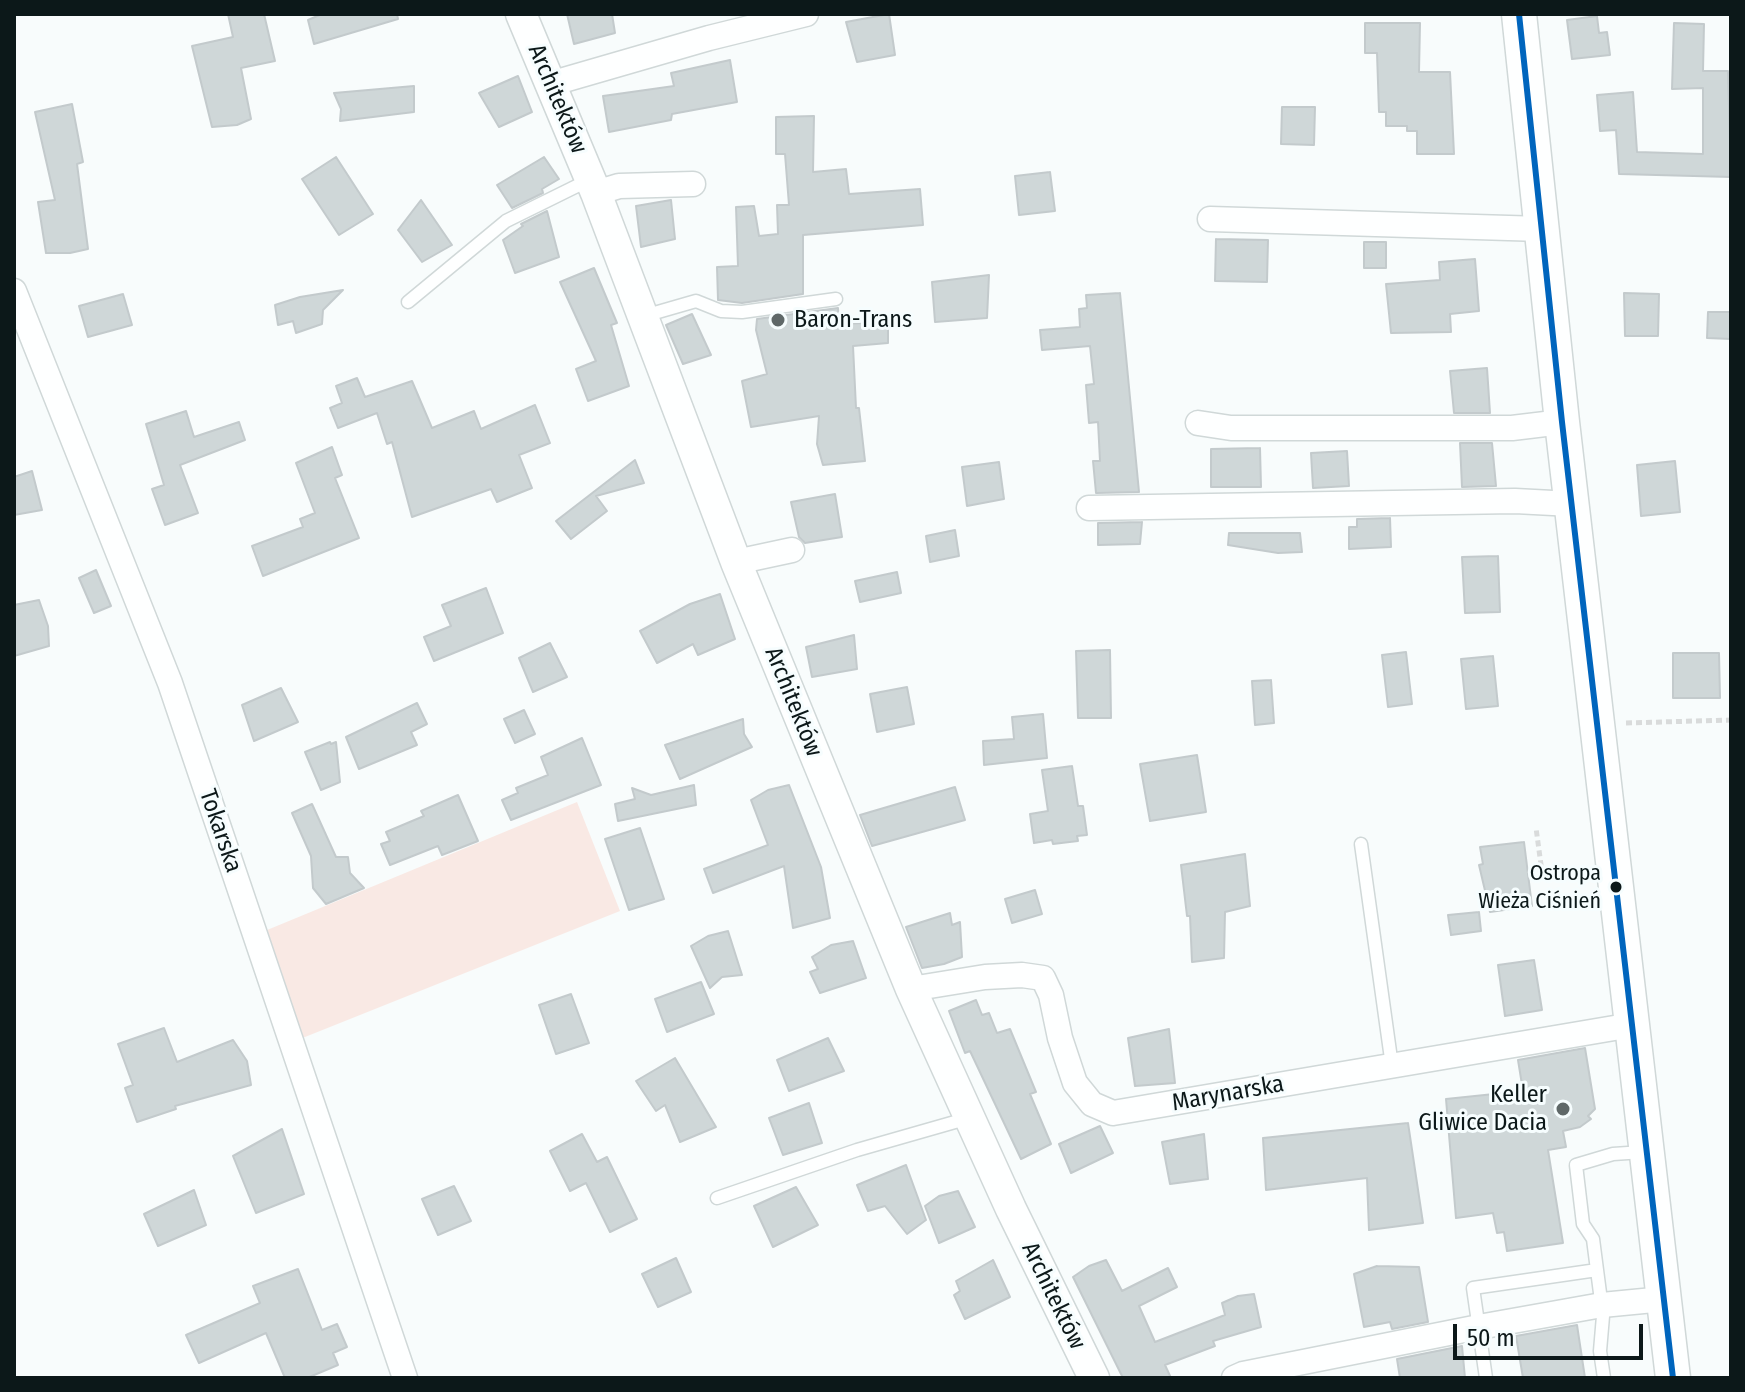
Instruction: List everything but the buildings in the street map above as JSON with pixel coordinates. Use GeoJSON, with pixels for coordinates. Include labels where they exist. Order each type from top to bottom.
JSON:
{"type":"FeatureCollection","features":[{"type":"Feature","properties":{"kind":"main road"},"geometry":{"type":"LineString","coordinates":[[1519,14],[1562,422],[1673,1378]]}},
{"type":"Feature","properties":{"kind":"street","name":"Architektów"},"geometry":{"type":"LineString","coordinates":[[521,14],[593,186],[736,562],[911,989],[1094,1378]]}},
{"type":"Feature","properties":{"kind":"street"},"geometry":{"type":"LineString","coordinates":[[550,84],[709,38],[806,14]]}},
{"type":"Feature","properties":{"kind":"street"},"geometry":{"type":"LineString","coordinates":[[593,186],[693,184]]}},
{"type":"Feature","properties":{"kind":"street"},"geometry":{"type":"LineString","coordinates":[[1210,219],[1542,229]]}},
{"type":"Feature","properties":{"kind":"street","name":"Tokarska"},"geometry":{"type":"LineString","coordinates":[[14,291],[165,670],[405,1378]]}},
{"type":"Feature","properties":{"kind":"street"},"geometry":{"type":"LineString","coordinates":[[1198,423],[1231,428],[1512,428],[1562,422]]}},
{"type":"Feature","properties":{"kind":"street"},"geometry":{"type":"LineString","coordinates":[[1089,508],[1515,501],[1572,504]]}},
{"type":"Feature","properties":{"kind":"street"},"geometry":{"type":"LineString","coordinates":[[736,562],[792,550]]}},
{"type":"Feature","properties":{"kind":"street","name":"Marynarska"},"geometry":{"type":"LineString","coordinates":[[911,989],[985,977],[1022,975],[1043,978],[1051,995],[1060,1038],[1075,1083],[1092,1104],[1113,1113],[1632,1025]]}},
{"type":"Feature","properties":{"kind":"street"},"geometry":{"type":"LineString","coordinates":[[1234,1378],[1479,1327],[1602,1305],[1664,1299]]}},
{"type":"Feature","properties":{"kind":"lane"},"geometry":{"type":"LineString","coordinates":[[408,302],[506,221],[593,186]]}},
{"type":"Feature","properties":{"kind":"lane"},"geometry":{"type":"LineString","coordinates":[[644,316],[696,301],[721,311],[742,312],[836,299]]}},
{"type":"Feature","properties":{"kind":"lane"},"geometry":{"type":"LineString","coordinates":[[1361,844],[1392,1066]]}},
{"type":"Feature","properties":{"kind":"lane"},"geometry":{"type":"LineString","coordinates":[[717,1198],[857,1150],[970,1118]]}},
{"type":"Feature","properties":{"kind":"lane"},"geometry":{"type":"LineString","coordinates":[[1604,1378],[1600,1351],[1602,1305],[1593,1239],[1583,1224],[1576,1165],[1613,1154],[1647,1151]]}},
{"type":"Feature","properties":{"kind":"lane"},"geometry":{"type":"LineString","coordinates":[[1486,1378],[1473,1288],[1597,1270]]}},
{"type":"Feature","properties":{"kind":"path"},"geometry":{"type":"LineString","coordinates":[[1597,725],[1657,720],[1731,720]]}},
{"type":"Feature","properties":{"kind":"path"},"geometry":{"type":"LineString","coordinates":[[1528,874],[1542,872],[1536,828]]}},
{"type":"Feature","properties":{"kind":"shaded area"},"geometry":{"type":"Polygon","coordinates":[[[577,802],[620,911],[290,1043],[255,935],[577,802]]]}},
{"type":"Feature","properties":{"kind":"transit line"},"geometry":{"type":"LineString","coordinates":[[1519,14],[1562,422],[1673,1378]]}},
{"type":"Feature","properties":{"kind":"place","name":"Baron-Trans"},"geometry":{"type":"Point","coordinates":[778,320]}},
{"type":"Feature","properties":{"kind":"place","name":"Ostropa Wieża Ciśnień"},"geometry":{"type":"Point","coordinates":[1616,887]}},
{"type":"Feature","properties":{"kind":"place","name":"Keller Gliwice Dacia"},"geometry":{"type":"Point","coordinates":[1563,1109]}}]}
